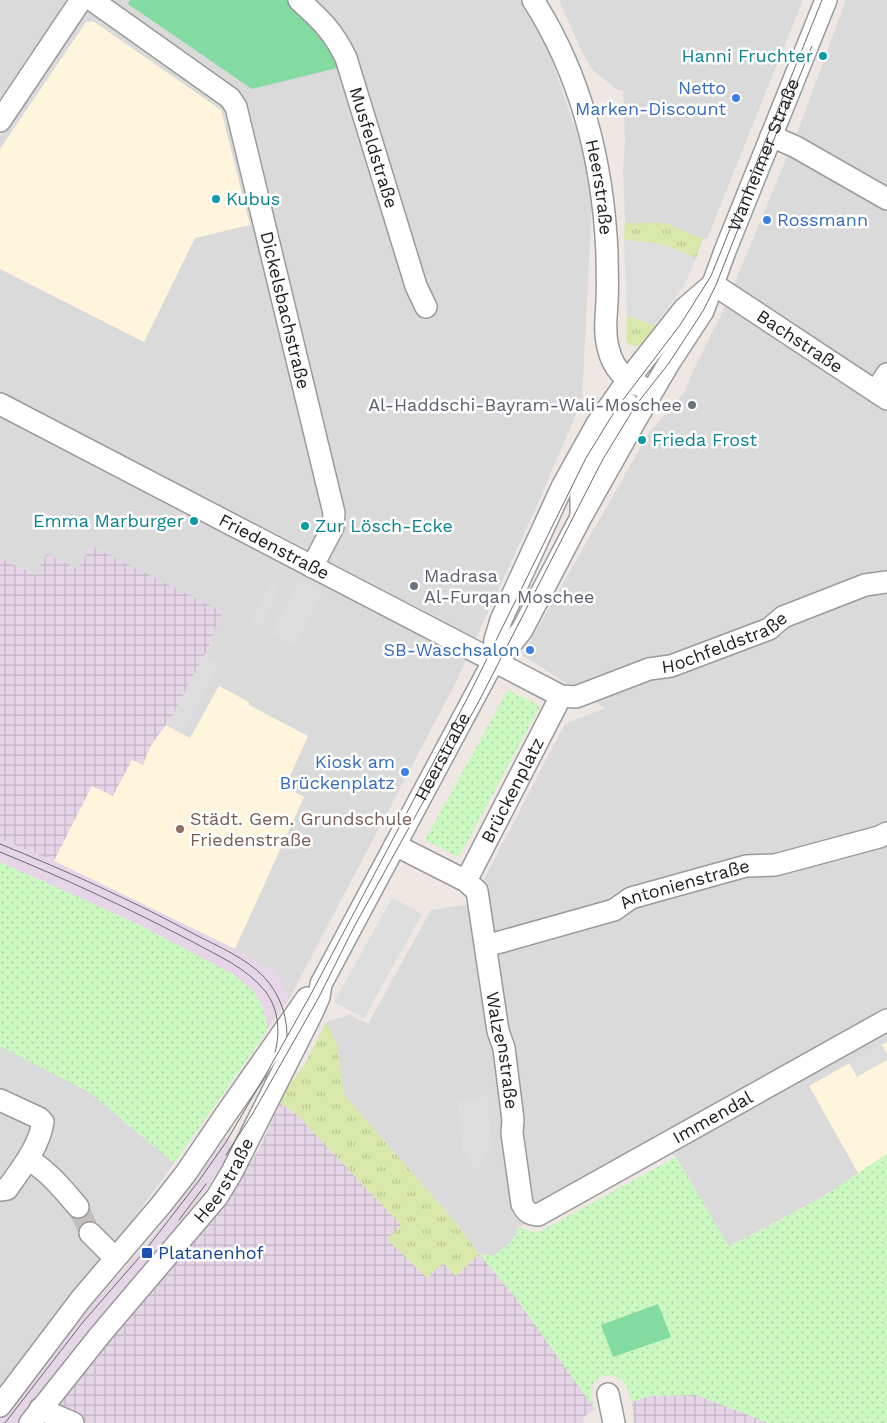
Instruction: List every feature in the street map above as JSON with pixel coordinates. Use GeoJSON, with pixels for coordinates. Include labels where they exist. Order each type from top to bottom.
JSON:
{"type":"FeatureCollection","features":[{"type":"Feature","properties":{"kind":"street"},"geometry":{"type":"LineString","coordinates":[[0,121],[81,0]]}},
{"type":"Feature","properties":{"kind":"street","name":"Dickelsbachstraße"},"geometry":{"type":"LineString","coordinates":[[92,0],[230,98],[236,107],[334,513],[332,527],[312,567]]}},
{"type":"Feature","properties":{"kind":"street","name":"Musfeldstraße"},"geometry":{"type":"LineString","coordinates":[[299,0],[333,34],[346,58],[416,286],[426,307]]}},
{"type":"Feature","properties":{"kind":"street","name":"Heerstraße"},"geometry":{"type":"LineString","coordinates":[[0,1406],[81,1299],[181,1179],[311,994],[321,984],[493,662],[495,640],[501,620],[560,493],[597,424],[628,380],[618,370],[609,353],[606,337],[607,252],[602,199],[594,147],[574,81],[544,17],[533,0]]}},
{"type":"Feature","properties":{"kind":"street","name":"Wanheimer Straße"},"geometry":{"type":"LineString","coordinates":[[635,421],[669,363],[703,311],[826,0]]}},
{"type":"Feature","properties":{"kind":"street"},"geometry":{"type":"LineString","coordinates":[[771,136],[796,147],[887,199]]}},
{"type":"Feature","properties":{"kind":"street","name":"Wanheimer Straße"},"geometry":{"type":"LineString","coordinates":[[628,380],[684,309],[713,284]]}},
{"type":"Feature","properties":{"kind":"street","name":"Bachstraße"},"geometry":{"type":"LineString","coordinates":[[713,284],[883,388]]}},
{"type":"Feature","properties":{"kind":"street"},"geometry":{"type":"LineString","coordinates":[[628,380],[634,384],[654,388]]}},
{"type":"Feature","properties":{"kind":"street"},"geometry":{"type":"LineString","coordinates":[[582,517],[580,503],[581,486],[587,472],[627,404],[628,380]]}},
{"type":"Feature","properties":{"kind":"street","name":"Friedenstraße"},"geometry":{"type":"LineString","coordinates":[[0,404],[493,662]]}},
{"type":"Feature","properties":{"kind":"street","name":"Heerstraße"},"geometry":{"type":"LineString","coordinates":[[493,662],[503,654],[522,630],[635,421]]}},
{"type":"Feature","properties":{"kind":"street","name":"Hochfeldstraße"},"geometry":{"type":"LineString","coordinates":[[561,696],[576,697],[649,669],[671,666],[769,629],[783,617],[865,585],[887,582]]}},
{"type":"Feature","properties":{"kind":"street"},"geometry":{"type":"LineString","coordinates":[[493,662],[561,696]]}},
{"type":"Feature","properties":{"kind":"street","name":"Brückenplatz"},"geometry":{"type":"LineString","coordinates":[[466,881],[561,696]]}},
{"type":"Feature","properties":{"kind":"street","name":"Antonienstraße"},"geometry":{"type":"LineString","coordinates":[[486,946],[614,910],[631,898],[641,895],[746,866],[775,865],[879,837],[887,833]]}},
{"type":"Feature","properties":{"kind":"street"},"geometry":{"type":"LineString","coordinates":[[396,845],[466,881]]}},
{"type":"Feature","properties":{"kind":"street","name":"Walzenstraße"},"geometry":{"type":"LineString","coordinates":[[466,881],[477,892],[498,1032],[504,1048],[513,1120],[512,1133],[522,1204],[525,1212],[538,1215]]}},
{"type":"Feature","properties":{"kind":"street","name":"Heerstraße"},"geometry":{"type":"LineString","coordinates":[[35,1416],[100,1335],[217,1197],[232,1172],[312,1013],[319,997],[321,984]]}},
{"type":"Feature","properties":{"kind":"street","name":"Immendal"},"geometry":{"type":"LineString","coordinates":[[538,1215],[887,1020]]}},
{"type":"Feature","properties":{"kind":"street"},"geometry":{"type":"LineString","coordinates":[[0,1100],[39,1118],[43,1122],[42,1129],[28,1159],[7,1189],[0,1190]]}},
{"type":"Feature","properties":{"kind":"street"},"geometry":{"type":"LineString","coordinates":[[28,1159],[56,1180],[78,1207]]}},
{"type":"Feature","properties":{"kind":"street"},"geometry":{"type":"LineString","coordinates":[[90,1233],[115,1258]]}},
{"type":"Feature","properties":{"kind":"street"},"geometry":{"type":"LineString","coordinates":[[608,1394],[614,1423]]}},
{"type":"Feature","properties":{"kind":"street"},"geometry":{"type":"LineString","coordinates":[[35,1416],[73,1423]]}},
{"type":"Feature","properties":{"kind":"shaded area"},"geometry":{"type":"Polygon","coordinates":[[[0,0],[66,0],[0,106],[0,0]]]}},
{"type":"Feature","properties":{"kind":"shaded area"},"geometry":{"type":"Polygon","coordinates":[[[95,0],[526,0],[538,20],[593,181],[582,400],[539,501],[456,682],[289,999],[275,972],[203,933],[54,861],[142,765],[173,715],[212,641],[209,639],[223,613],[91,546],[78,570],[46,554],[36,575],[0,558],[0,136],[95,0]]]}},
{"type":"Feature","properties":{"kind":"shaded area"},"geometry":{"type":"Polygon","coordinates":[[[559,0],[803,0],[707,239],[665,223],[625,223],[623,91],[616,89],[592,69],[582,52],[559,0]]]}},
{"type":"Feature","properties":{"kind":"shaded area"},"geometry":{"type":"Polygon","coordinates":[[[846,0],[887,0],[887,1154],[821,1198],[728,1247],[676,1157],[668,1151],[519,1227],[512,1242],[493,1256],[479,1254],[450,1216],[344,1095],[337,1044],[326,1022],[350,1015],[368,1024],[431,910],[471,904],[565,724],[605,708],[522,655],[649,433],[685,391],[722,313],[797,133],[846,0]]]}},
{"type":"Feature","properties":{"kind":"shaded area"},"geometry":{"type":"Polygon","coordinates":[[[93,21],[221,110],[250,225],[195,238],[144,342],[0,269],[0,149],[86,22],[93,21]]]}},
{"type":"Feature","properties":{"kind":"shaded area"},"geometry":{"type":"Polygon","coordinates":[[[624,240],[655,243],[696,258],[685,284],[655,325],[627,316],[624,240]]]}},
{"type":"Feature","properties":{"kind":"shaded area"},"geometry":{"type":"Polygon","coordinates":[[[91,546],[223,612],[210,639],[212,640],[173,715],[150,747],[143,765],[132,760],[113,796],[92,786],[54,861],[0,839],[0,558],[36,575],[46,554],[78,569],[91,546]]]}},
{"type":"Feature","properties":{"kind":"shaded area"},"geometry":{"type":"Polygon","coordinates":[[[300,578],[323,591],[295,647],[271,634],[300,578]]]}},
{"type":"Feature","properties":{"kind":"shaded area"},"geometry":{"type":"Polygon","coordinates":[[[271,582],[280,587],[262,626],[252,621],[271,582]]]}},
{"type":"Feature","properties":{"kind":"shaded area"},"geometry":{"type":"Polygon","coordinates":[[[203,657],[219,665],[182,734],[166,725],[203,657]]]}},
{"type":"Feature","properties":{"kind":"shaded area","name":"Städt. Gem. Grundschule Friedenstraße"},"geometry":{"type":"Polygon","coordinates":[[[219,686],[249,702],[249,705],[308,736],[285,787],[304,797],[235,949],[54,861],[92,786],[113,796],[132,760],[143,765],[150,747],[166,725],[190,738],[219,686]]]}},
{"type":"Feature","properties":{"kind":"shaded area"},"geometry":{"type":"Polygon","coordinates":[[[0,839],[54,861],[235,949],[275,972],[289,999],[268,1028],[262,1006],[253,990],[234,975],[140,925],[0,862],[0,839]]]}},
{"type":"Feature","properties":{"kind":"shaded area"},"geometry":{"type":"Polygon","coordinates":[[[392,898],[422,914],[364,1018],[334,1002],[392,898]]]}},
{"type":"Feature","properties":{"kind":"shaded area"},"geometry":{"type":"Polygon","coordinates":[[[887,1042],[887,1154],[858,1173],[809,1086],[887,1042]]]}},
{"type":"Feature","properties":{"kind":"shaded area"},"geometry":{"type":"Polygon","coordinates":[[[882,1045],[887,1054],[887,1060],[857,1077],[849,1063],[882,1045]]]}},
{"type":"Feature","properties":{"kind":"shaded area"},"geometry":{"type":"Polygon","coordinates":[[[0,1046],[89,1092],[174,1163],[0,1403],[0,1046]]]}},
{"type":"Feature","properties":{"kind":"shaded area"},"geometry":{"type":"Polygon","coordinates":[[[487,1097],[492,1147],[477,1170],[463,1152],[457,1100],[487,1097]]]}},
{"type":"Feature","properties":{"kind":"shaded area"},"geometry":{"type":"Polygon","coordinates":[[[280,1103],[296,1114],[401,1225],[388,1239],[427,1278],[443,1263],[456,1276],[479,1254],[515,1297],[595,1409],[582,1418],[584,1423],[86,1423],[48,1406],[224,1202],[259,1149],[280,1103]]]}},
{"type":"Feature","properties":{"kind":"shaded area"},"geometry":{"type":"Polygon","coordinates":[[[225,1138],[236,1144],[209,1185],[165,1242],[94,1324],[97,1327],[20,1423],[0,1423],[0,1420],[80,1314],[83,1315],[154,1235],[225,1138]]]}},
{"type":"Feature","properties":{"kind":"shaded area"},"geometry":{"type":"Polygon","coordinates":[[[696,1395],[769,1423],[634,1423],[632,1402],[649,1396],[696,1395]]]}},
{"type":"Feature","properties":{"kind":"green space"},"geometry":{"type":"Polygon","coordinates":[[[130,0],[291,0],[310,18],[341,67],[252,89],[128,4],[130,0]]]}},
{"type":"Feature","properties":{"kind":"green space"},"geometry":{"type":"Polygon","coordinates":[[[625,223],[665,223],[703,239],[696,258],[655,243],[624,240],[625,223]]]}},
{"type":"Feature","properties":{"kind":"green space"},"geometry":{"type":"Polygon","coordinates":[[[627,316],[655,325],[639,345],[630,345],[626,341],[627,316]]]}},
{"type":"Feature","properties":{"kind":"green space"},"geometry":{"type":"Polygon","coordinates":[[[508,690],[540,706],[459,857],[425,840],[508,690]]]}},
{"type":"Feature","properties":{"kind":"green space"},"geometry":{"type":"Polygon","coordinates":[[[0,862],[140,925],[234,975],[253,990],[262,1006],[268,1028],[174,1163],[89,1092],[0,1046],[0,862]]]}},
{"type":"Feature","properties":{"kind":"green space"},"geometry":{"type":"Polygon","coordinates":[[[326,1022],[337,1044],[344,1095],[450,1216],[479,1254],[456,1276],[443,1263],[427,1278],[387,1239],[401,1225],[296,1114],[280,1103],[284,1091],[304,1066],[326,1022]]]}},
{"type":"Feature","properties":{"kind":"green space"},"geometry":{"type":"Polygon","coordinates":[[[887,1154],[887,1423],[769,1423],[696,1395],[649,1396],[632,1402],[623,1381],[611,1376],[600,1377],[592,1387],[591,1396],[595,1409],[515,1297],[479,1254],[493,1256],[512,1242],[519,1227],[534,1232],[543,1230],[676,1157],[729,1247],[821,1198],[887,1154]]]}},
{"type":"Feature","properties":{"kind":"green space"},"geometry":{"type":"Polygon","coordinates":[[[658,1304],[671,1337],[613,1357],[601,1325],[658,1304]]]}},
{"type":"Feature","properties":{"kind":"tunnel"},"geometry":{"type":"LineString","coordinates":[[78,1207],[90,1233]]}},
{"type":"Feature","properties":{"kind":"tram line"},"geometry":{"type":"LineString","coordinates":[[5,1423],[83,1322],[144,1252],[198,1182],[226,1142],[266,1074],[311,994],[468,697],[586,458],[616,409],[680,325],[711,276],[822,0]]}},
{"type":"Feature","properties":{"kind":"tram line"},"geometry":{"type":"LineString","coordinates":[[761,171],[812,46]]}},
{"type":"Feature","properties":{"kind":"tram line"},"geometry":{"type":"LineString","coordinates":[[226,1155],[253,1113],[319,997],[354,927],[478,703],[603,459],[636,405],[669,363],[703,311],[716,285],[740,224]]}},
{"type":"Feature","properties":{"kind":"tram line"},"geometry":{"type":"LineString","coordinates":[[0,844],[124,898],[249,964],[264,977],[278,997],[286,1020],[287,1036]]}},
{"type":"Feature","properties":{"kind":"tram line"},"geometry":{"type":"LineString","coordinates":[[0,852],[122,906],[241,969],[258,983],[273,1004],[278,1028],[275,1052]]}},
{"type":"Feature","properties":{"kind":"tram line"},"geometry":{"type":"LineString","coordinates":[[179,1220],[206,1184]]}},
{"type":"Feature","properties":{"kind":"place","name":"Hanni Fruchter"},"geometry":{"type":"Point","coordinates":[823,56]}},
{"type":"Feature","properties":{"kind":"place","name":"Netto Marken-Discount"},"geometry":{"type":"Point","coordinates":[736,98]}},
{"type":"Feature","properties":{"kind":"place","name":"Kubus"},"geometry":{"type":"Point","coordinates":[216,199]}},
{"type":"Feature","properties":{"kind":"place","name":"Rossmann"},"geometry":{"type":"Point","coordinates":[767,220]}},
{"type":"Feature","properties":{"kind":"place","name":"Al-Haddschi-Bayram-Wali-Moschee"},"geometry":{"type":"Point","coordinates":[692,405]}},
{"type":"Feature","properties":{"kind":"place","name":"Frieda Frost"},"geometry":{"type":"Point","coordinates":[642,440]}},
{"type":"Feature","properties":{"kind":"place","name":"Emma Marburger"},"geometry":{"type":"Point","coordinates":[194,521]}},
{"type":"Feature","properties":{"kind":"place","name":"Zur Lösch-Ecke"},"geometry":{"type":"Point","coordinates":[305,526]}},
{"type":"Feature","properties":{"kind":"place","name":"Madrasa Al-Furqan Moschee"},"geometry":{"type":"Point","coordinates":[414,586]}},
{"type":"Feature","properties":{"kind":"place","name":"SB-Waschsalon"},"geometry":{"type":"Point","coordinates":[530,650]}},
{"type":"Feature","properties":{"kind":"place","name":"Kiosk am Brückenplatz"},"geometry":{"type":"Point","coordinates":[405,772]}},
{"type":"Feature","properties":{"kind":"place","name":"Städt. Gem. Grundschule Friedenstraße"},"geometry":{"type":"Point","coordinates":[180,829]}},
{"type":"Feature","properties":{"kind":"place","name":"Platanenhof"},"geometry":{"type":"Point","coordinates":[147,1253]}}]}
